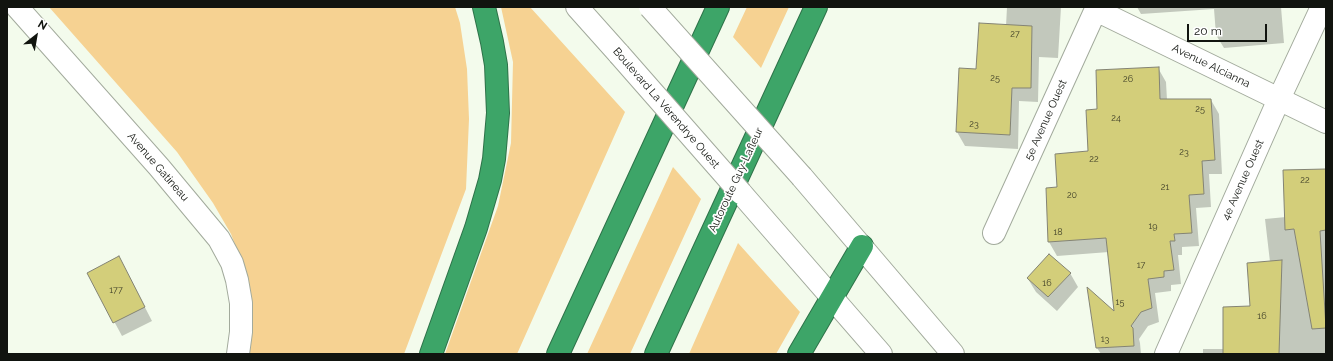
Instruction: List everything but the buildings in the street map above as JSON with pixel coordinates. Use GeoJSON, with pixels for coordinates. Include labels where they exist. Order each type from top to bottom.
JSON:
{"type":"FeatureCollection","features":[{"type":"Feature","properties":{"kind":"highway"},"geometry":{"type":"LineString","coordinates":[[431,354],[476,228],[490,180],[494,159],[498,113],[496,64],[484,7]]}},
{"type":"Feature","properties":{"kind":"highway"},"geometry":{"type":"LineString","coordinates":[[558,354],[718,7]]}},
{"type":"Feature","properties":{"kind":"highway","name":"Autoroute Guy-Lafleur"},"geometry":{"type":"LineString","coordinates":[[656,354],[816,7]]}},
{"type":"Feature","properties":{"kind":"highway"},"geometry":{"type":"LineString","coordinates":[[799,354],[862,246]]}},
{"type":"Feature","properties":{"kind":"street","name":"Avenue Gatineau"},"geometry":{"type":"LineString","coordinates":[[17,7],[159,167],[220,239],[232,263],[241,303],[238,354]]}},
{"type":"Feature","properties":{"kind":"street","name":"Boulevard La Vérendrye Ouest"},"geometry":{"type":"LineString","coordinates":[[577,7],[881,354]]}},
{"type":"Feature","properties":{"kind":"street"},"geometry":{"type":"LineString","coordinates":[[650,7],[802,177],[953,354]]}},
{"type":"Feature","properties":{"kind":"street","name":"4e Avenue Ouest"},"geometry":{"type":"LineString","coordinates":[[1166,354],[1279,99],[1322,7]]}},
{"type":"Feature","properties":{"kind":"street","name":"Avenue Alcianna"},"geometry":{"type":"LineString","coordinates":[[1096,9],[1326,122]]}},
{"type":"Feature","properties":{"kind":"street","name":"5e Avenue Ouest"},"geometry":{"type":"LineString","coordinates":[[994,233],[1096,9]]}},
{"type":"Feature","properties":{"kind":"shaded area"},"geometry":{"type":"Polygon","coordinates":[[[49,7],[455,7],[460,23],[467,69],[469,119],[466,189],[404,354],[249,354],[246,274],[231,234],[213,203],[177,152],[49,7]]]}},
{"type":"Feature","properties":{"kind":"shaded area"},"geometry":{"type":"Polygon","coordinates":[[[501,7],[530,7],[625,112],[517,354],[445,354],[498,206],[511,143],[513,62],[501,7]]]}},
{"type":"Feature","properties":{"kind":"shaded area"},"geometry":{"type":"Polygon","coordinates":[[[747,7],[789,7],[761,68],[733,37],[747,7]]]}},
{"type":"Feature","properties":{"kind":"shaded area"},"geometry":{"type":"Polygon","coordinates":[[[673,167],[701,199],[630,354],[587,354],[673,167]]]}},
{"type":"Feature","properties":{"kind":"shaded area"},"geometry":{"type":"Polygon","coordinates":[[[738,243],[800,312],[776,354],[689,354],[738,243]]]}}]}
